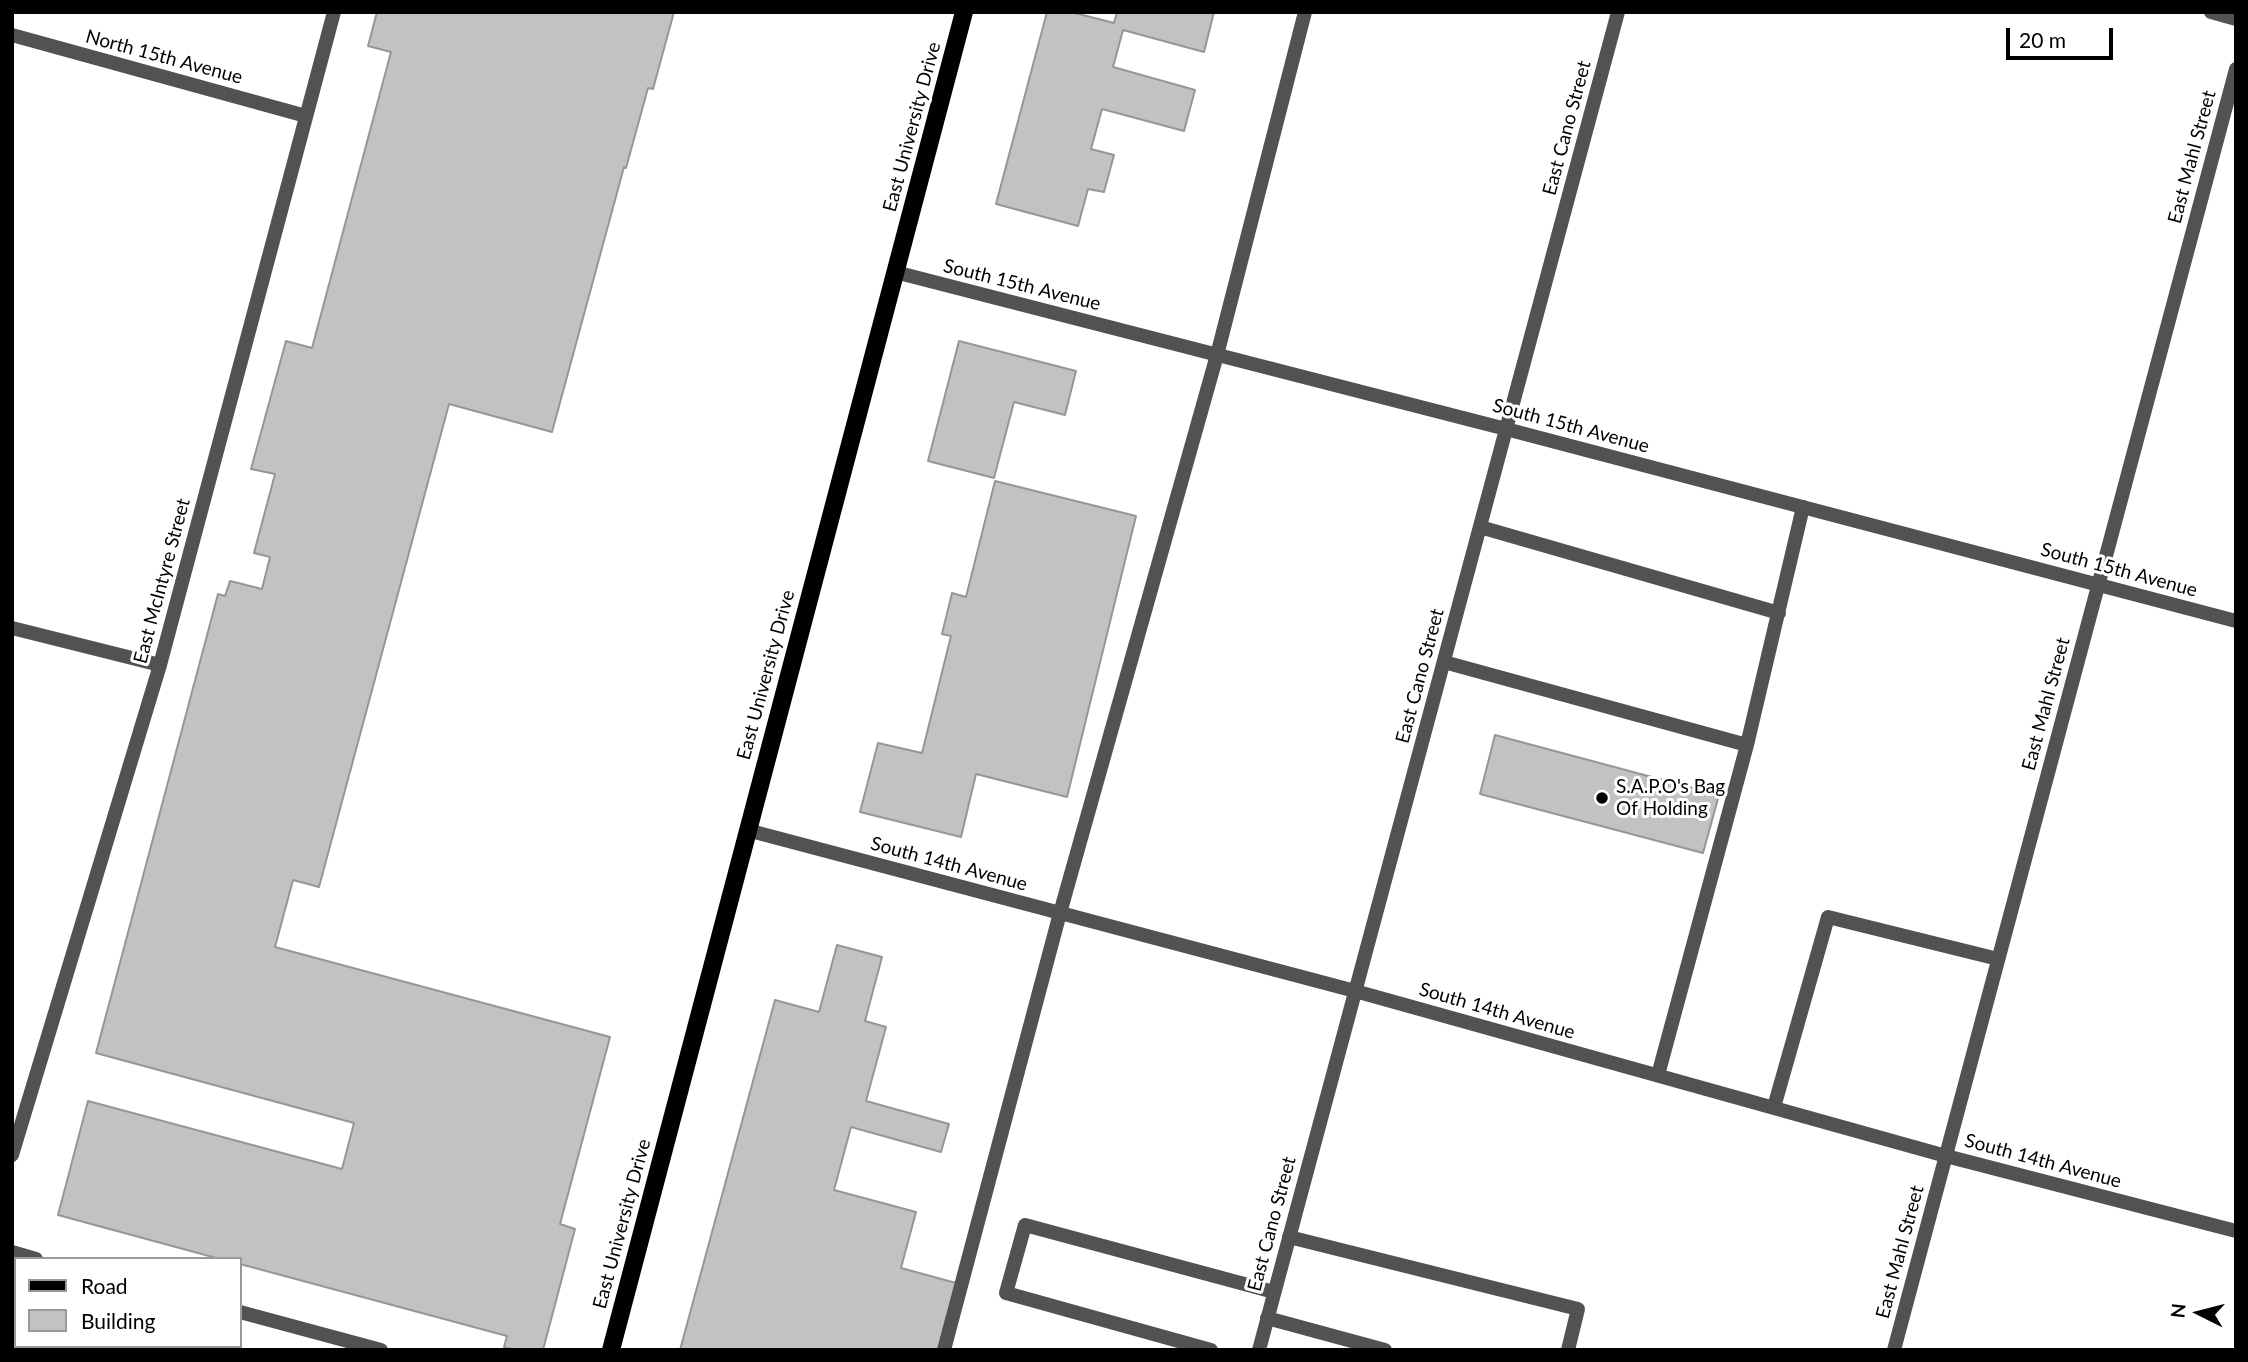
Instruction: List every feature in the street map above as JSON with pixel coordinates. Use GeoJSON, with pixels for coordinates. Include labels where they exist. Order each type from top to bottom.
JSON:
{"type":"FeatureCollection","features":[{"type":"Feature","properties":{"kind":"main road","name":"East University Drive"},"geometry":{"type":"LineString","coordinates":[[611,1350],[964,12]]}},
{"type":"Feature","properties":{"kind":"street","name":"East McIntyre Street"},"geometry":{"type":"LineString","coordinates":[[12,1155],[160,665],[334,12]]}},
{"type":"Feature","properties":{"kind":"street"},"geometry":{"type":"LineString","coordinates":[[944,1350],[1060,914],[1217,355],[1305,12]]}},
{"type":"Feature","properties":{"kind":"street","name":"East Cano Street"},"geometry":{"type":"LineString","coordinates":[[1259,1350],[1618,12]]}},
{"type":"Feature","properties":{"kind":"street"},"geometry":{"type":"LineString","coordinates":[[2211,12],[2236,19]]}},
{"type":"Feature","properties":{"kind":"street","name":"North 15th Avenue"},"geometry":{"type":"LineString","coordinates":[[12,35],[306,116]]}},
{"type":"Feature","properties":{"kind":"street","name":"East Mahl Street"},"geometry":{"type":"LineString","coordinates":[[1894,1350],[2236,69]]}},
{"type":"Feature","properties":{"kind":"street","name":"South 15th Avenue"},"geometry":{"type":"LineString","coordinates":[[895,272],[2236,621]]}},
{"type":"Feature","properties":{"kind":"street"},"geometry":{"type":"LineString","coordinates":[[1658,1075],[1747,745],[1804,507]]}},
{"type":"Feature","properties":{"kind":"street"},"geometry":{"type":"LineString","coordinates":[[1480,527],[1779,613]]}},
{"type":"Feature","properties":{"kind":"street"},"geometry":{"type":"LineString","coordinates":[[12,628],[160,665]]}},
{"type":"Feature","properties":{"kind":"street"},"geometry":{"type":"LineString","coordinates":[[1444,662],[1747,745]]}},
{"type":"Feature","properties":{"kind":"street","name":"South 14th Avenue"},"geometry":{"type":"LineString","coordinates":[[747,830],[1355,991],[1946,1156],[2236,1231]]}},
{"type":"Feature","properties":{"kind":"street"},"geometry":{"type":"LineString","coordinates":[[1774,1107],[1828,917],[1998,959]]}},
{"type":"Feature","properties":{"kind":"street"},"geometry":{"type":"LineString","coordinates":[[1211,1350],[1006,1293],[1025,1225],[1274,1292]]}},
{"type":"Feature","properties":{"kind":"street"},"geometry":{"type":"LineString","coordinates":[[1289,1237],[1578,1309],[1568,1350]]}},
{"type":"Feature","properties":{"kind":"street"},"geometry":{"type":"LineString","coordinates":[[12,1252],[29,1257]]}},
{"type":"Feature","properties":{"kind":"street"},"geometry":{"type":"LineString","coordinates":[[242,1313],[381,1350]]}},
{"type":"Feature","properties":{"kind":"street"},"geometry":{"type":"LineString","coordinates":[[1267,1318],[1385,1350]]}},
{"type":"Feature","properties":{"kind":"building"},"geometry":{"type":"Polygon","coordinates":[[[377,12],[674,12],[653,89],[648,88],[626,168],[624,167],[552,432],[449,404],[319,887],[293,880],[275,947],[610,1037],[560,1224],[575,1229],[543,1350],[514,1350],[504,1347],[507,1336],[242,1265],[242,1257],[213,1257],[58,1215],[88,1101],[342,1169],[354,1123],[96,1053],[218,594],[225,596],[230,581],[262,589],[270,557],[254,553],[275,474],[251,469],[286,341],[312,348],[391,52],[368,46],[377,12]]]}},
{"type":"Feature","properties":{"kind":"building"},"geometry":{"type":"Polygon","coordinates":[[[1047,12],[1071,12],[1114,23],[1117,12],[1214,12],[1204,52],[1123,30],[1113,67],[1195,90],[1184,131],[1102,109],[1091,149],[1114,155],[1104,192],[1088,189],[1078,226],[996,204],[1047,12]]]}},
{"type":"Feature","properties":{"kind":"building"},"geometry":{"type":"Polygon","coordinates":[[[959,341],[1076,371],[1065,415],[1014,402],[994,478],[928,461],[959,341]]]}},
{"type":"Feature","properties":{"kind":"building"},"geometry":{"type":"Polygon","coordinates":[[[995,481],[1136,516],[1067,797],[976,774],[961,837],[860,812],[878,743],[922,753],[951,636],[942,634],[952,593],[966,597],[995,481]]]}},
{"type":"Feature","properties":{"kind":"building"},"geometry":{"type":"Polygon","coordinates":[[[1495,735],[1719,795],[1703,853],[1480,794],[1495,735]]]}},
{"type":"Feature","properties":{"kind":"building"},"geometry":{"type":"Polygon","coordinates":[[[837,945],[882,957],[865,1021],[886,1027],[866,1101],[949,1124],[941,1152],[851,1127],[834,1190],[916,1212],[901,1268],[956,1283],[938,1350],[680,1350],[775,1000],[819,1012],[837,945]]]}},
{"type":"Feature","properties":{"kind":"place","name":"S.A.P.O's Bag Of Holding"},"geometry":{"type":"Point","coordinates":[1602,798]}}]}
